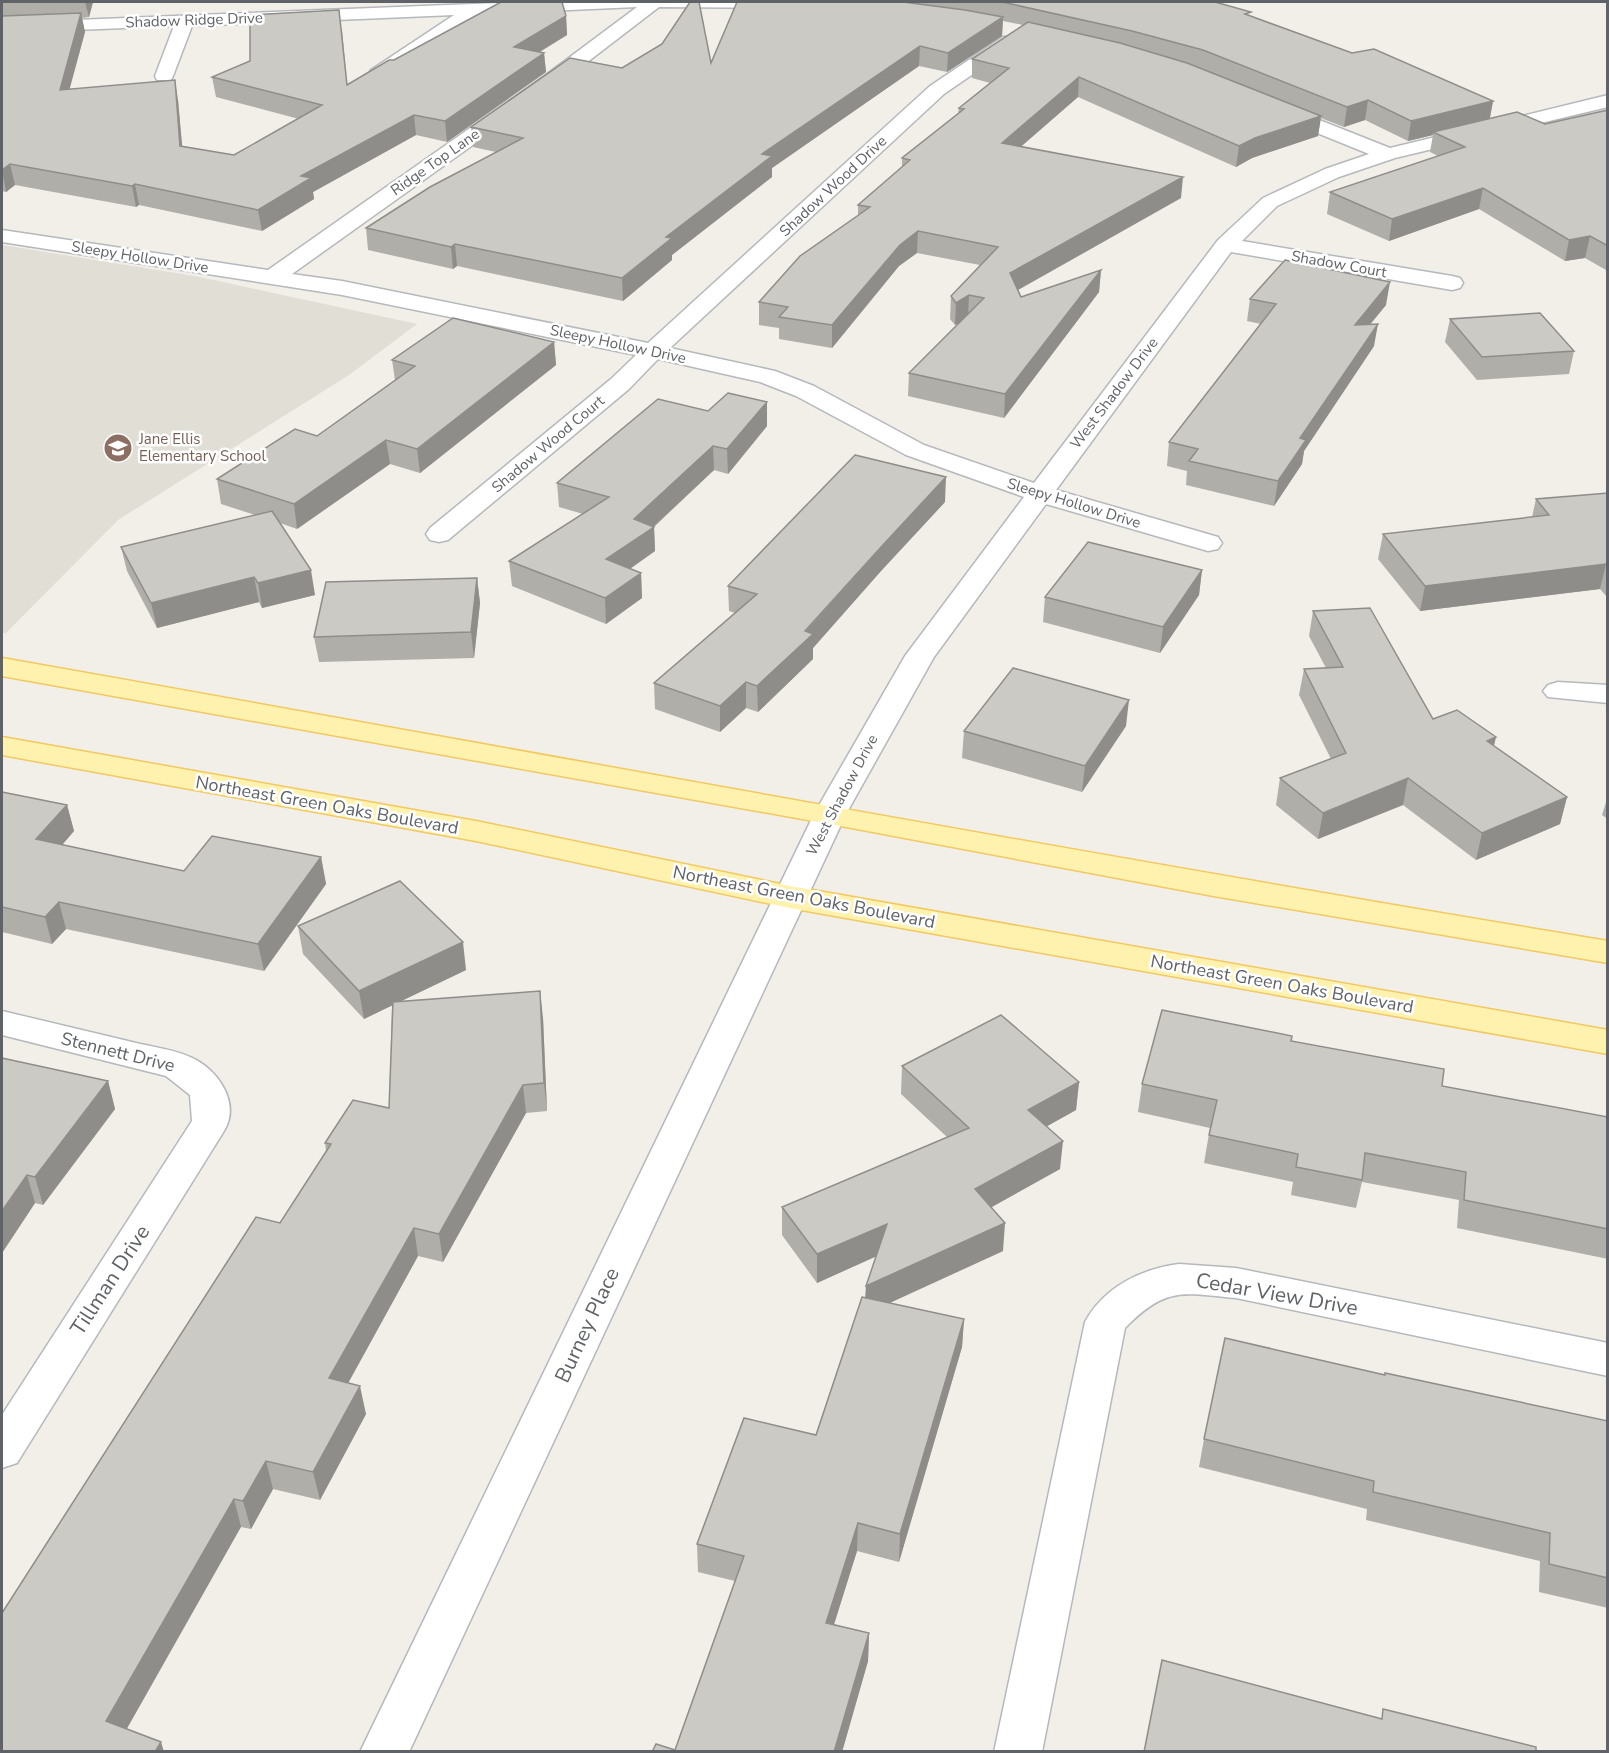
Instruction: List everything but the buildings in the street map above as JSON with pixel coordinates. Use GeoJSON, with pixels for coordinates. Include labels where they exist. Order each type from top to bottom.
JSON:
{"type":"FeatureCollection","features":[{"type":"Feature","properties":{"kind":"main road"},"geometry":{"type":"LineString","coordinates":[[2,667],[830,814],[1208,885],[1608,952]]}},
{"type":"Feature","properties":{"kind":"main road","name":"Northeast Green Oaks Boulevard"},"geometry":{"type":"LineString","coordinates":[[2,746],[476,831],[790,897],[1608,1042]]}},
{"type":"Feature","properties":{"kind":"street","name":"Shadow Ridge Drive"},"geometry":{"type":"LineString","coordinates":[[2,28],[640,2],[799,4]]}},
{"type":"Feature","properties":{"kind":"street","name":"Ridge Top Lane"},"geometry":{"type":"LineString","coordinates":[[273,277],[557,76],[655,2]]}},
{"type":"Feature","properties":{"kind":"street"},"geometry":{"type":"LineString","coordinates":[[378,74],[477,8]]}},
{"type":"Feature","properties":{"kind":"street"},"geometry":{"type":"LineString","coordinates":[[164,76],[184,20]]}},
{"type":"Feature","properties":{"kind":"street","name":"Shadow Wood Drive"},"geometry":{"type":"LineString","coordinates":[[653,351],[937,90],[1022,33],[994,26]]}},
{"type":"Feature","properties":{"kind":"street","name":"West Shadow Drive"},"geometry":{"type":"LineString","coordinates":[[790,897],[830,814],[920,656],[1226,245],[1270,202],[1332,173],[1388,154],[1608,101]]}},
{"type":"Feature","properties":{"kind":"street"},"geometry":{"type":"LineString","coordinates":[[1261,103],[1388,154]]}},
{"type":"Feature","properties":{"kind":"street","name":"Sleepy Hollow Drive"},"geometry":{"type":"LineString","coordinates":[[6,240],[342,288],[767,376],[805,391],[915,450],[1040,494],[1208,543]]}},
{"type":"Feature","properties":{"kind":"street","name":"Shadow Court"},"geometry":{"type":"LineString","coordinates":[[1226,245],[1452,283]]}},
{"type":"Feature","properties":{"kind":"street","name":"Shadow Wood Court"},"geometry":{"type":"LineString","coordinates":[[440,534],[620,384],[653,351]]}},
{"type":"Feature","properties":{"kind":"street"},"geometry":{"type":"LineString","coordinates":[[1558,691],[1608,694]]}},
{"type":"Feature","properties":{"kind":"street","name":"Burney Place"},"geometry":{"type":"LineString","coordinates":[[384,1752],[790,897]]}},
{"type":"Feature","properties":{"kind":"street","name":"Stennett Drive"},"geometry":{"type":"LineString","coordinates":[[2,1023],[178,1066],[202,1081],[213,1109]]}},
{"type":"Feature","properties":{"kind":"street","name":"Tillman Drive"},"geometry":{"type":"LineString","coordinates":[[2,1450],[211,1122],[213,1109]]}},
{"type":"Feature","properties":{"kind":"street","name":"Cedar View Drive"},"geometry":{"type":"LineString","coordinates":[[1018,1752],[1106,1322],[1147,1286],[1178,1277],[1236,1283],[1608,1360]]}},
{"type":"Feature","properties":{"kind":"shaded area","name":"Jane Ellis Elementary School"},"geometry":{"type":"Polygon","coordinates":[[[2,245],[195,276],[417,324],[349,375],[118,520],[6,633],[2,633],[2,245]]]}},
{"type":"Feature","properties":{"kind":"place","name":"Jane Ellis Elementary School"},"geometry":{"type":"Point","coordinates":[118,448]}}]}
